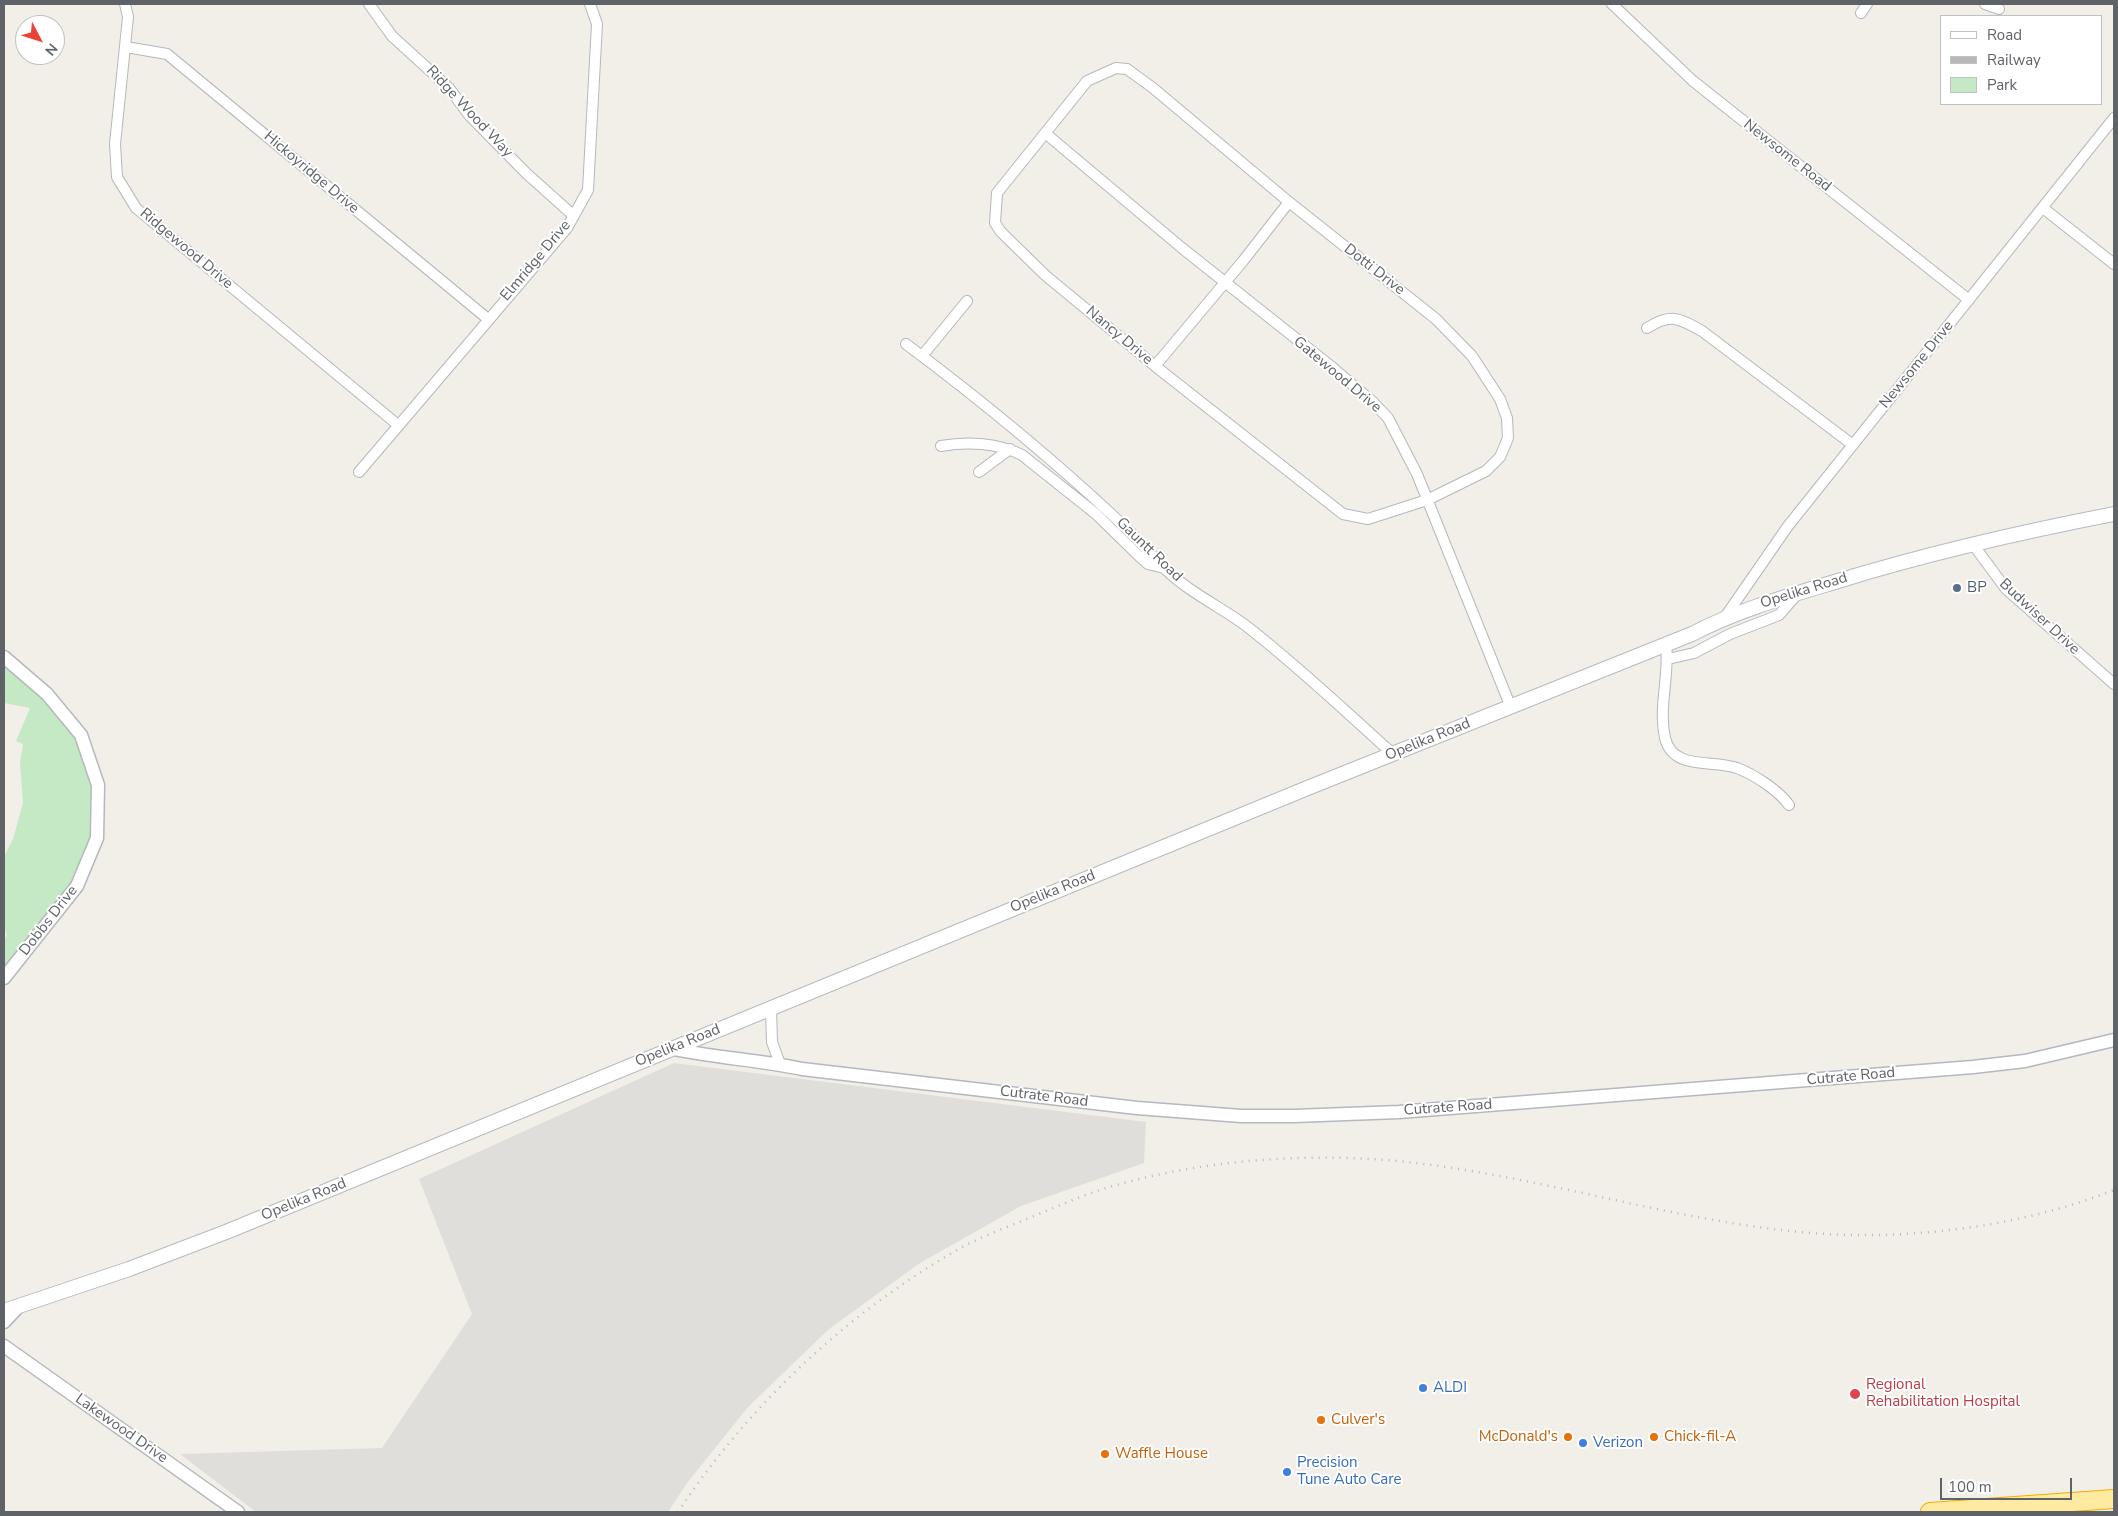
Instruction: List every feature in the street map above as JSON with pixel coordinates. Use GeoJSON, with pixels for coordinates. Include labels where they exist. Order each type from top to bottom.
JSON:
{"type":"FeatureCollection","features":[{"type":"Feature","properties":{"kind":"highway"},"geometry":{"type":"LineString","coordinates":[[1930,1512],[2114,1499]]}},
{"type":"Feature","properties":{"kind":"main road","name":"Opelika Road"},"geometry":{"type":"LineString","coordinates":[[4,1311],[129,1269],[217,1235],[1666,643],[1725,617],[1799,592],[1972,543],[2114,514]]}},
{"type":"Feature","properties":{"kind":"street","name":"Ridgewood Drive"},"geometry":{"type":"LineString","coordinates":[[125,4],[128,17],[115,144],[116,178],[136,208],[398,425]]}},
{"type":"Feature","properties":{"kind":"street","name":"Ridge Wood Way"},"geometry":{"type":"LineString","coordinates":[[369,4],[392,36],[449,88],[469,115],[574,216]]}},
{"type":"Feature","properties":{"kind":"street","name":"Elmridge Drive"},"geometry":{"type":"LineString","coordinates":[[359,472],[566,228],[588,190],[597,24],[590,4]]}},
{"type":"Feature","properties":{"kind":"street","name":"Newsome Road"},"geometry":{"type":"LineString","coordinates":[[1612,4],[1693,81],[1969,300]]}},
{"type":"Feature","properties":{"kind":"street"},"geometry":{"type":"LineString","coordinates":[[1861,13],[1867,4]]}},
{"type":"Feature","properties":{"kind":"street"},"geometry":{"type":"LineString","coordinates":[[1985,4],[1998,9]]}},
{"type":"Feature","properties":{"kind":"street","name":"Hickoyridge Drive"},"geometry":{"type":"LineString","coordinates":[[126,47],[167,54],[488,319]]}},
{"type":"Feature","properties":{"kind":"street","name":"Nancy Drive"},"geometry":{"type":"LineString","coordinates":[[1116,68],[1087,81],[997,193],[995,223],[1001,232],[1045,275],[1155,366],[1343,514],[1368,519],[1427,500]]}},
{"type":"Feature","properties":{"kind":"street","name":"Dotti Drive"},"geometry":{"type":"LineString","coordinates":[[1116,68],[1127,69],[1153,88],[1289,202],[1436,319],[1472,356],[1500,399],[1508,418],[1508,438],[1500,457],[1486,472],[1427,500]]}},
{"type":"Feature","properties":{"kind":"street","name":"Newsome Drive"},"geometry":{"type":"LineString","coordinates":[[1725,617],[1783,533],[2114,118]]}},
{"type":"Feature","properties":{"kind":"street","name":"Gatewood Drive"},"geometry":{"type":"LineString","coordinates":[[1045,133],[1225,282],[1333,368],[1373,402],[1388,418],[1404,446],[1427,500],[1510,706]]}},
{"type":"Feature","properties":{"kind":"street"},"geometry":{"type":"LineString","coordinates":[[1155,366],[1289,202]]}},
{"type":"Feature","properties":{"kind":"street"},"geometry":{"type":"LineString","coordinates":[[2043,208],[2114,264]]}},
{"type":"Feature","properties":{"kind":"street"},"geometry":{"type":"LineString","coordinates":[[922,356],[967,301]]}},
{"type":"Feature","properties":{"kind":"street"},"geometry":{"type":"LineString","coordinates":[[1647,328],[1664,319],[1674,317],[1696,327],[1853,445]]}},
{"type":"Feature","properties":{"kind":"street","name":"Gauntt Road"},"geometry":{"type":"LineString","coordinates":[[906,344],[1052,463],[1123,525],[1165,569],[1199,596],[1243,624],[1285,656],[1393,754]]}},
{"type":"Feature","properties":{"kind":"street"},"geometry":{"type":"LineString","coordinates":[[941,446],[972,443],[1010,449],[1022,455],[1062,486],[1148,564],[1165,569]]}},
{"type":"Feature","properties":{"kind":"street"},"geometry":{"type":"LineString","coordinates":[[979,472],[1010,449]]}},
{"type":"Feature","properties":{"kind":"street","name":"Budwiser Drive"},"geometry":{"type":"LineString","coordinates":[[1972,543],[2006,589],[2114,684]]}},
{"type":"Feature","properties":{"kind":"street"},"geometry":{"type":"LineString","coordinates":[[1668,659],[1694,653],[1730,634],[1779,615],[1799,592]]}},
{"type":"Feature","properties":{"kind":"street"},"geometry":{"type":"LineString","coordinates":[[1666,643],[1668,659],[1663,700],[1664,731],[1670,750],[1687,761],[1718,763],[1738,768],[1774,790],[1789,805]]}},
{"type":"Feature","properties":{"kind":"street","name":"Dobbs Drive"},"geometry":{"type":"LineString","coordinates":[[4,657],[47,694],[81,735],[98,785],[98,838],[77,886],[4,978]]}},
{"type":"Feature","properties":{"kind":"street"},"geometry":{"type":"LineString","coordinates":[[771,1008],[772,1042],[780,1064]]}},
{"type":"Feature","properties":{"kind":"street","name":"Cutrate Road"},"geometry":{"type":"LineString","coordinates":[[674,1049],[714,1058],[780,1064],[802,1069],[1137,1108],[1241,1116],[1294,1116],[1399,1112],[1973,1067],[2024,1061],[2114,1040]]}},
{"type":"Feature","properties":{"kind":"street"},"geometry":{"type":"LineString","coordinates":[[4,1322],[19,1306]]}},
{"type":"Feature","properties":{"kind":"street","name":"Lakewood Drive"},"geometry":{"type":"LineString","coordinates":[[4,1346],[238,1512]]}},
{"type":"Feature","properties":{"kind":"shaded area"},"geometry":{"type":"Polygon","coordinates":[[[674,1063],[1146,1122],[1144,1163],[1021,1206],[920,1263],[829,1329],[748,1407],[687,1483],[668,1512],[256,1512],[180,1454],[382,1448],[472,1314],[419,1179],[674,1063]]]}},
{"type":"Feature","properties":{"kind":"green space"},"geometry":{"type":"Polygon","coordinates":[[[4,666],[52,707],[74,735],[93,787],[92,838],[75,883],[4,972],[4,940],[7,935],[4,927],[4,857],[13,839],[23,803],[20,763],[23,744],[16,741],[30,708],[4,703],[4,666]]]}},
{"type":"Feature","properties":{"kind":"railway"},"geometry":{"type":"LineString","coordinates":[[678,1512],[736,1435],[768,1399],[802,1365],[877,1303],[916,1275],[975,1241],[1084,1196],[1140,1179],[1218,1164],[1258,1160],[1298,1158],[1378,1159],[1461,1169],[1506,1177],[1728,1222],[1773,1229],[1858,1235],[1902,1234],[1990,1224],[2032,1216],[2114,1190]]}},
{"type":"Feature","properties":{"kind":"place","name":"BP"},"geometry":{"type":"Point","coordinates":[1957,588]}},
{"type":"Feature","properties":{"kind":"place","name":"ALDI"},"geometry":{"type":"Point","coordinates":[1423,1388]}},
{"type":"Feature","properties":{"kind":"place","name":"Regional Rehabilitation Hospital"},"geometry":{"type":"Point","coordinates":[1855,1394]}},
{"type":"Feature","properties":{"kind":"place","name":"Culver's"},"geometry":{"type":"Point","coordinates":[1321,1420]}},
{"type":"Feature","properties":{"kind":"place","name":"McDonald's"},"geometry":{"type":"Point","coordinates":[1568,1437]}},
{"type":"Feature","properties":{"kind":"place","name":"Chick-fil-A"},"geometry":{"type":"Point","coordinates":[1654,1437]}},
{"type":"Feature","properties":{"kind":"place","name":"Verizon"},"geometry":{"type":"Point","coordinates":[1583,1443]}},
{"type":"Feature","properties":{"kind":"place","name":"Waffle House"},"geometry":{"type":"Point","coordinates":[1105,1454]}},
{"type":"Feature","properties":{"kind":"place","name":"Precision Tune Auto Care"},"geometry":{"type":"Point","coordinates":[1287,1472]}}]}
